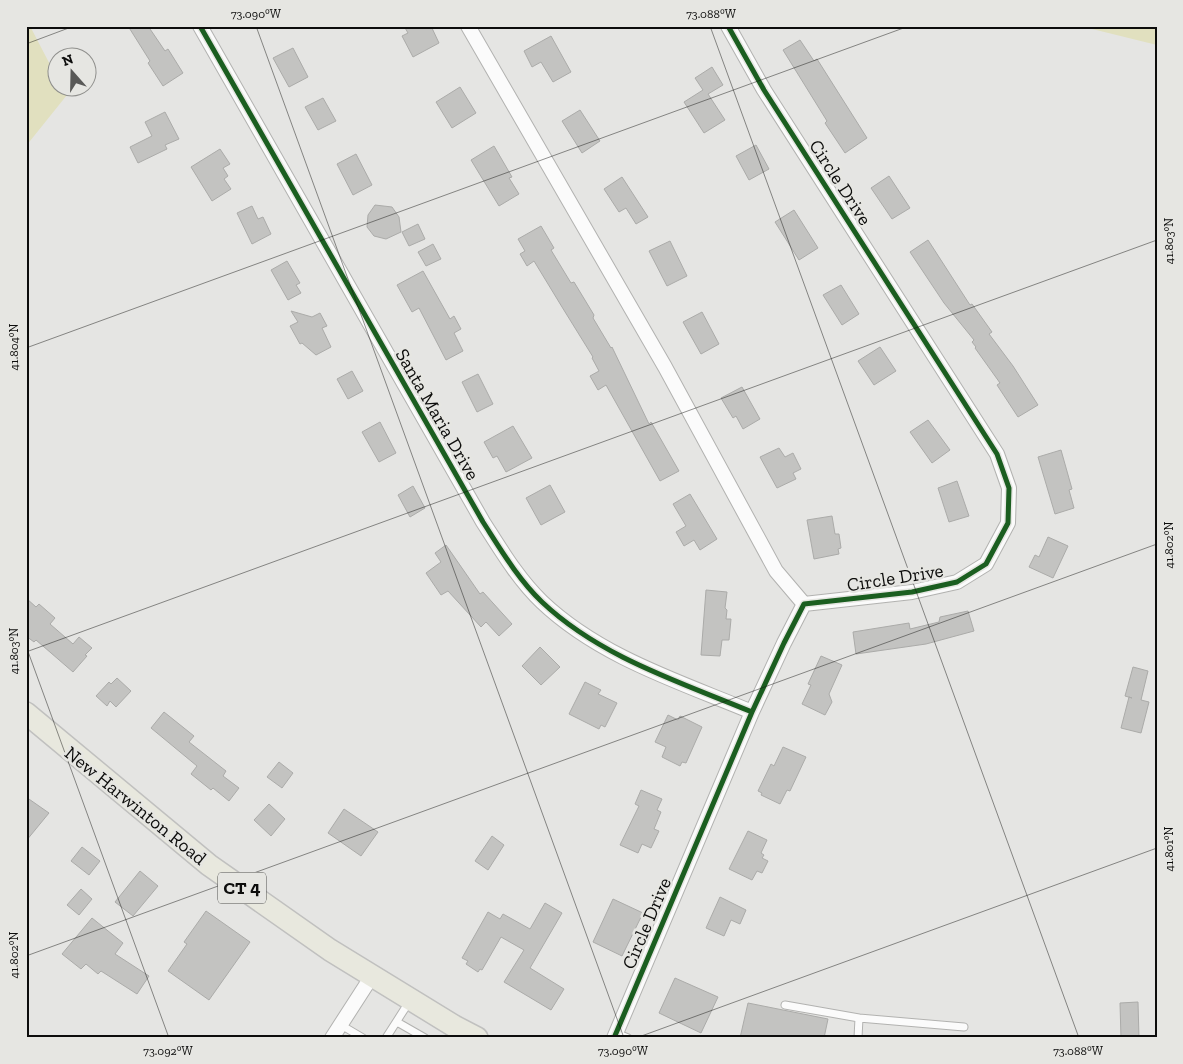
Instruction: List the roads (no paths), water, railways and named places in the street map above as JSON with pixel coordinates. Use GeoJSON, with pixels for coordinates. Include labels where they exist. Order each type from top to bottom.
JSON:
{"type":"FeatureCollection","features":[{"type":"Feature","properties":{"kind":"main road","name":"New Harwinton Road"},"geometry":{"type":"LineString","coordinates":[[26,713],[209,865],[330,950],[411,999],[465,1035]]}},
{"type":"Feature","properties":{"kind":"street","name":"Santa Maria Drive"},"geometry":{"type":"LineString","coordinates":[[200,26],[483,522],[516,572],[542,602],[580,632],[624,659],[752,712]]}},
{"type":"Feature","properties":{"kind":"street"},"geometry":{"type":"LineString","coordinates":[[468,26],[665,367],[776,571],[804,604]]}},
{"type":"Feature","properties":{"kind":"street","name":"Circle Drive"},"geometry":{"type":"LineString","coordinates":[[619,1036],[752,712],[804,604],[912,592],[956,582],[986,564],[1008,523],[1009,488],[997,454],[770,98],[728,26]]}},
{"type":"Feature","properties":{"kind":"street"},"geometry":{"type":"LineString","coordinates":[[332,1038],[372,976]]}},
{"type":"Feature","properties":{"kind":"lane"},"geometry":{"type":"LineString","coordinates":[[386,1038],[411,999]]}},
{"type":"Feature","properties":{"kind":"lane"},"geometry":{"type":"LineString","coordinates":[[785,1005],[859,1018],[964,1027]]}},
{"type":"Feature","properties":{"kind":"lane"},"geometry":{"type":"LineString","coordinates":[[858,1038],[859,1018]]}},
{"type":"Feature","properties":{"kind":"lane"},"geometry":{"type":"LineString","coordinates":[[397,1022],[425,1038]]}},
{"type":"Feature","properties":{"kind":"lane"},"geometry":{"type":"LineString","coordinates":[[341,1025],[363,1038]]}}]}
